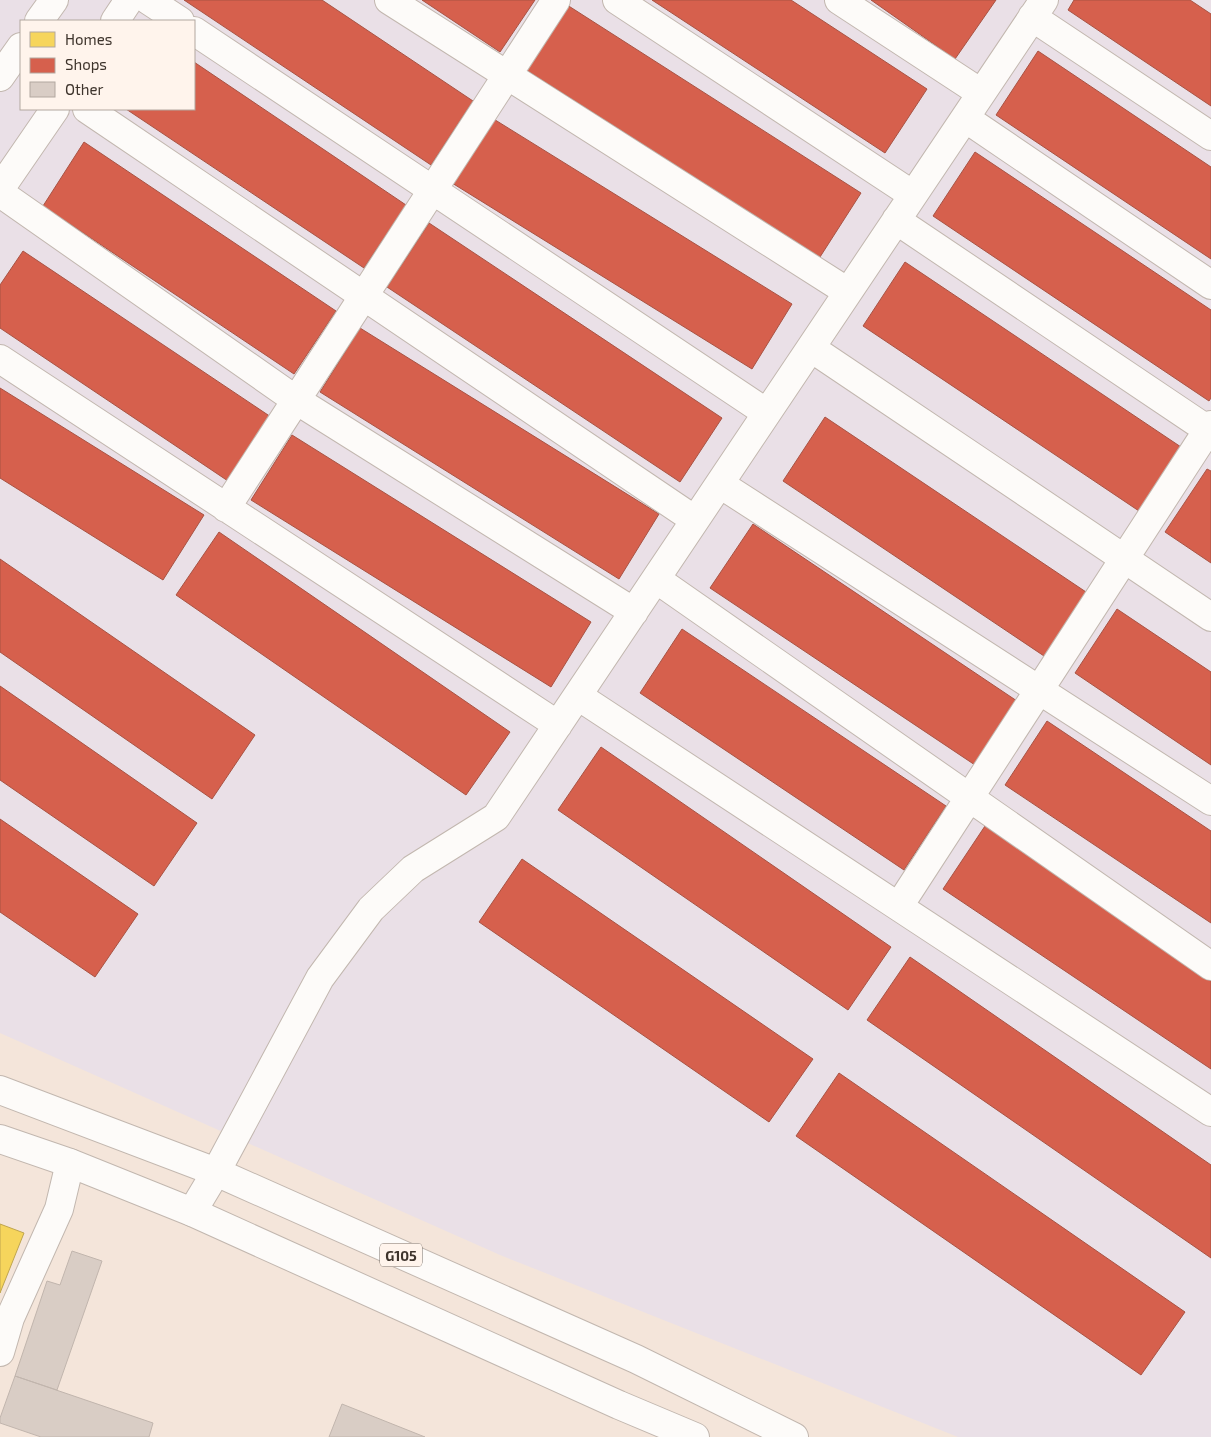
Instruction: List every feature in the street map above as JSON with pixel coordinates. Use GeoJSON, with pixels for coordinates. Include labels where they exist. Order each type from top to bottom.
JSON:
{"type":"FeatureCollection","features":[{"type":"Feature","properties":{"kind":"main road"},"geometry":{"type":"LineString","coordinates":[[40,20],[54,0]]}},
{"type":"Feature","properties":{"kind":"main road"},"geometry":{"type":"LineString","coordinates":[[116,20],[129,0]]}},
{"type":"Feature","properties":{"kind":"main road"},"geometry":{"type":"LineString","coordinates":[[148,0],[178,20]]}},
{"type":"Feature","properties":{"kind":"main road"},"geometry":{"type":"LineString","coordinates":[[389,0],[848,292]]}},
{"type":"Feature","properties":{"kind":"main road"},"geometry":{"type":"LineString","coordinates":[[226,508],[556,0]]}},
{"type":"Feature","properties":{"kind":"main road"},"geometry":{"type":"LineString","coordinates":[[617,0],[913,195]]}},
{"type":"Feature","properties":{"kind":"main road"},"geometry":{"type":"LineString","coordinates":[[839,0],[981,93]]}},
{"type":"Feature","properties":{"kind":"main road"},"geometry":{"type":"LineString","coordinates":[[192,1212],[216,1172],[320,978],[371,909],[412,869],[496,817],[1038,9],[1211,136]]}},
{"type":"Feature","properties":{"kind":"main road"},"geometry":{"type":"LineString","coordinates":[[195,31],[767,413]]}},
{"type":"Feature","properties":{"kind":"main road"},"geometry":{"type":"LineString","coordinates":[[0,77],[20,48]]}},
{"type":"Feature","properties":{"kind":"main road"},"geometry":{"type":"LineString","coordinates":[[0,189],[53,110]]}},
{"type":"Feature","properties":{"kind":"main road"},"geometry":{"type":"LineString","coordinates":[[88,110],[695,520]]}},
{"type":"Feature","properties":{"kind":"main road"},"geometry":{"type":"LineString","coordinates":[[965,118],[1211,285]]}},
{"type":"Feature","properties":{"kind":"main road"},"geometry":{"type":"LineString","coordinates":[[0,193],[296,400],[634,612]]}},
{"type":"Feature","properties":{"kind":"main road"},"geometry":{"type":"LineString","coordinates":[[896,220],[1210,429],[898,906]]}},
{"type":"Feature","properties":{"kind":"main road"},"geometry":{"type":"LineString","coordinates":[[810,348],[1211,618]]}},
{"type":"Feature","properties":{"kind":"main road"},"geometry":{"type":"LineString","coordinates":[[0,359],[558,725]]}},
{"type":"Feature","properties":{"kind":"main road"},"geometry":{"type":"LineString","coordinates":[[720,484],[1211,801]]}},
{"type":"Feature","properties":{"kind":"main road"},"geometry":{"type":"LineString","coordinates":[[656,579],[1211,966]]}},
{"type":"Feature","properties":{"kind":"main road"},"geometry":{"type":"LineString","coordinates":[[578,696],[1211,1112]]}},
{"type":"Feature","properties":{"kind":"main road","name":"G105"},"geometry":{"type":"LineString","coordinates":[[0,1090],[216,1172],[636,1360],[794,1437]]}},
{"type":"Feature","properties":{"kind":"main road"},"geometry":{"type":"LineString","coordinates":[[0,1139],[70,1163],[192,1212],[619,1405],[695,1437]]}},
{"type":"Feature","properties":{"kind":"main road"},"geometry":{"type":"LineString","coordinates":[[0,1352],[10,1318],[59,1209],[70,1163]]}},
{"type":"Feature","properties":{"kind":"shaded area"},"geometry":{"type":"Polygon","coordinates":[[[0,0],[1211,0],[1211,1437],[958,1437],[500,1255],[0,1033],[0,0]]]}},
{"type":"Feature","properties":{"kind":"building: Homes"},"geometry":{"type":"Polygon","coordinates":[[[0,1224],[24,1233],[0,1293],[0,1224]]]}},
{"type":"Feature","properties":{"kind":"building: Shops"},"geometry":{"type":"Polygon","coordinates":[[[184,0],[322,0],[473,101],[431,165],[184,0]]]}},
{"type":"Feature","properties":{"kind":"building: Shops"},"geometry":{"type":"Polygon","coordinates":[[[422,0],[535,0],[500,52],[422,0]]]}},
{"type":"Feature","properties":{"kind":"building: Shops"},"geometry":{"type":"Polygon","coordinates":[[[652,0],[791,0],[927,89],[885,153],[652,0]]]}},
{"type":"Feature","properties":{"kind":"building: Shops"},"geometry":{"type":"Polygon","coordinates":[[[871,0],[996,0],[955,59],[871,0]]]}},
{"type":"Feature","properties":{"kind":"building: Shops"},"geometry":{"type":"Polygon","coordinates":[[[1074,0],[1190,0],[1211,14],[1211,106],[1068,10],[1074,0]]]}},
{"type":"Feature","properties":{"kind":"building: Shops"},"geometry":{"type":"Polygon","coordinates":[[[564,3],[861,193],[820,257],[523,68],[564,3]]]}},
{"type":"Feature","properties":{"kind":"building: Shops"},"geometry":{"type":"Polygon","coordinates":[[[1038,51],[1211,167],[1211,259],[996,115],[1038,51]]]}},
{"type":"Feature","properties":{"kind":"building: Shops"},"geometry":{"type":"Polygon","coordinates":[[[195,63],[406,205],[364,268],[127,110],[195,110],[195,63]]]}},
{"type":"Feature","properties":{"kind":"building: Shops"},"geometry":{"type":"Polygon","coordinates":[[[492,118],[792,304],[752,369],[452,183],[492,118]]]}},
{"type":"Feature","properties":{"kind":"building: Shops"},"geometry":{"type":"Polygon","coordinates":[[[84,142],[336,311],[294,374],[43,206],[84,142]]]}},
{"type":"Feature","properties":{"kind":"building: Shops"},"geometry":{"type":"Polygon","coordinates":[[[975,152],[1211,310],[1211,398],[1209,401],[933,216],[975,152]]]}},
{"type":"Feature","properties":{"kind":"building: Shops"},"geometry":{"type":"Polygon","coordinates":[[[429,223],[722,418],[680,482],[387,287],[429,223]]]}},
{"type":"Feature","properties":{"kind":"building: Shops"},"geometry":{"type":"Polygon","coordinates":[[[23,251],[274,419],[231,483],[0,328],[0,285],[23,251]]]}},
{"type":"Feature","properties":{"kind":"building: Shops"},"geometry":{"type":"Polygon","coordinates":[[[905,262],[1181,447],[1139,511],[863,326],[905,262]]]}},
{"type":"Feature","properties":{"kind":"building: Shops"},"geometry":{"type":"Polygon","coordinates":[[[360,328],[659,514],[619,579],[320,392],[360,328]]]}},
{"type":"Feature","properties":{"kind":"building: Shops"},"geometry":{"type":"Polygon","coordinates":[[[0,388],[204,515],[163,580],[0,478],[0,388]]]}},
{"type":"Feature","properties":{"kind":"building: Shops"},"geometry":{"type":"Polygon","coordinates":[[[825,417],[1089,594],[1047,658],[783,481],[825,417]]]}},
{"type":"Feature","properties":{"kind":"building: Shops"},"geometry":{"type":"Polygon","coordinates":[[[292,435],[591,622],[551,687],[251,500],[292,435]]]}},
{"type":"Feature","properties":{"kind":"building: Shops"},"geometry":{"type":"Polygon","coordinates":[[[1207,469],[1211,471],[1211,563],[1165,532],[1207,469]]]}},
{"type":"Feature","properties":{"kind":"building: Shops"},"geometry":{"type":"Polygon","coordinates":[[[753,524],[1017,701],[975,765],[710,588],[753,524]]]}},
{"type":"Feature","properties":{"kind":"building: Shops"},"geometry":{"type":"Polygon","coordinates":[[[219,532],[510,732],[466,795],[176,595],[219,532]]]}},
{"type":"Feature","properties":{"kind":"building: Shops"},"geometry":{"type":"Polygon","coordinates":[[[0,559],[255,735],[212,799],[0,652],[0,559]]]}},
{"type":"Feature","properties":{"kind":"building: Shops"},"geometry":{"type":"Polygon","coordinates":[[[1117,609],[1211,672],[1211,765],[1075,673],[1117,609]]]}},
{"type":"Feature","properties":{"kind":"building: Shops"},"geometry":{"type":"Polygon","coordinates":[[[682,629],[946,806],[904,870],[640,693],[682,629]]]}},
{"type":"Feature","properties":{"kind":"building: Shops"},"geometry":{"type":"Polygon","coordinates":[[[0,686],[197,823],[154,886],[0,780],[0,686]]]}},
{"type":"Feature","properties":{"kind":"building: Shops"},"geometry":{"type":"Polygon","coordinates":[[[1047,721],[1211,831],[1211,923],[1005,785],[1047,721]]]}},
{"type":"Feature","properties":{"kind":"building: Shops"},"geometry":{"type":"Polygon","coordinates":[[[601,747],[891,947],[848,1010],[558,810],[601,747]]]}},
{"type":"Feature","properties":{"kind":"building: Shops"},"geometry":{"type":"Polygon","coordinates":[[[0,819],[138,914],[95,977],[0,912],[0,819]]]}},
{"type":"Feature","properties":{"kind":"building: Shops"},"geometry":{"type":"Polygon","coordinates":[[[985,826],[1211,977],[1211,1069],[943,889],[985,826]]]}},
{"type":"Feature","properties":{"kind":"building: Shops"},"geometry":{"type":"Polygon","coordinates":[[[522,859],[813,1059],[769,1122],[479,922],[522,859]]]}},
{"type":"Feature","properties":{"kind":"building: Shops"},"geometry":{"type":"Polygon","coordinates":[[[910,957],[1211,1165],[1211,1258],[867,1020],[910,957]]]}},
{"type":"Feature","properties":{"kind":"building: Shops"},"geometry":{"type":"Polygon","coordinates":[[[839,1073],[1185,1312],[1141,1375],[796,1136],[839,1073]]]}},
{"type":"Feature","properties":{"kind":"building: Other"},"geometry":{"type":"Polygon","coordinates":[[[72,1251],[102,1261],[57,1390],[15,1376],[47,1281],[60,1285],[72,1251]]]}},
{"type":"Feature","properties":{"kind":"building: Other"},"geometry":{"type":"Polygon","coordinates":[[[15,1376],[153,1423],[149,1437],[41,1437],[0,1423],[0,1418],[15,1376]]]}},
{"type":"Feature","properties":{"kind":"building: Other"},"geometry":{"type":"Polygon","coordinates":[[[342,1404],[425,1437],[329,1437],[342,1404]]]}}]}
